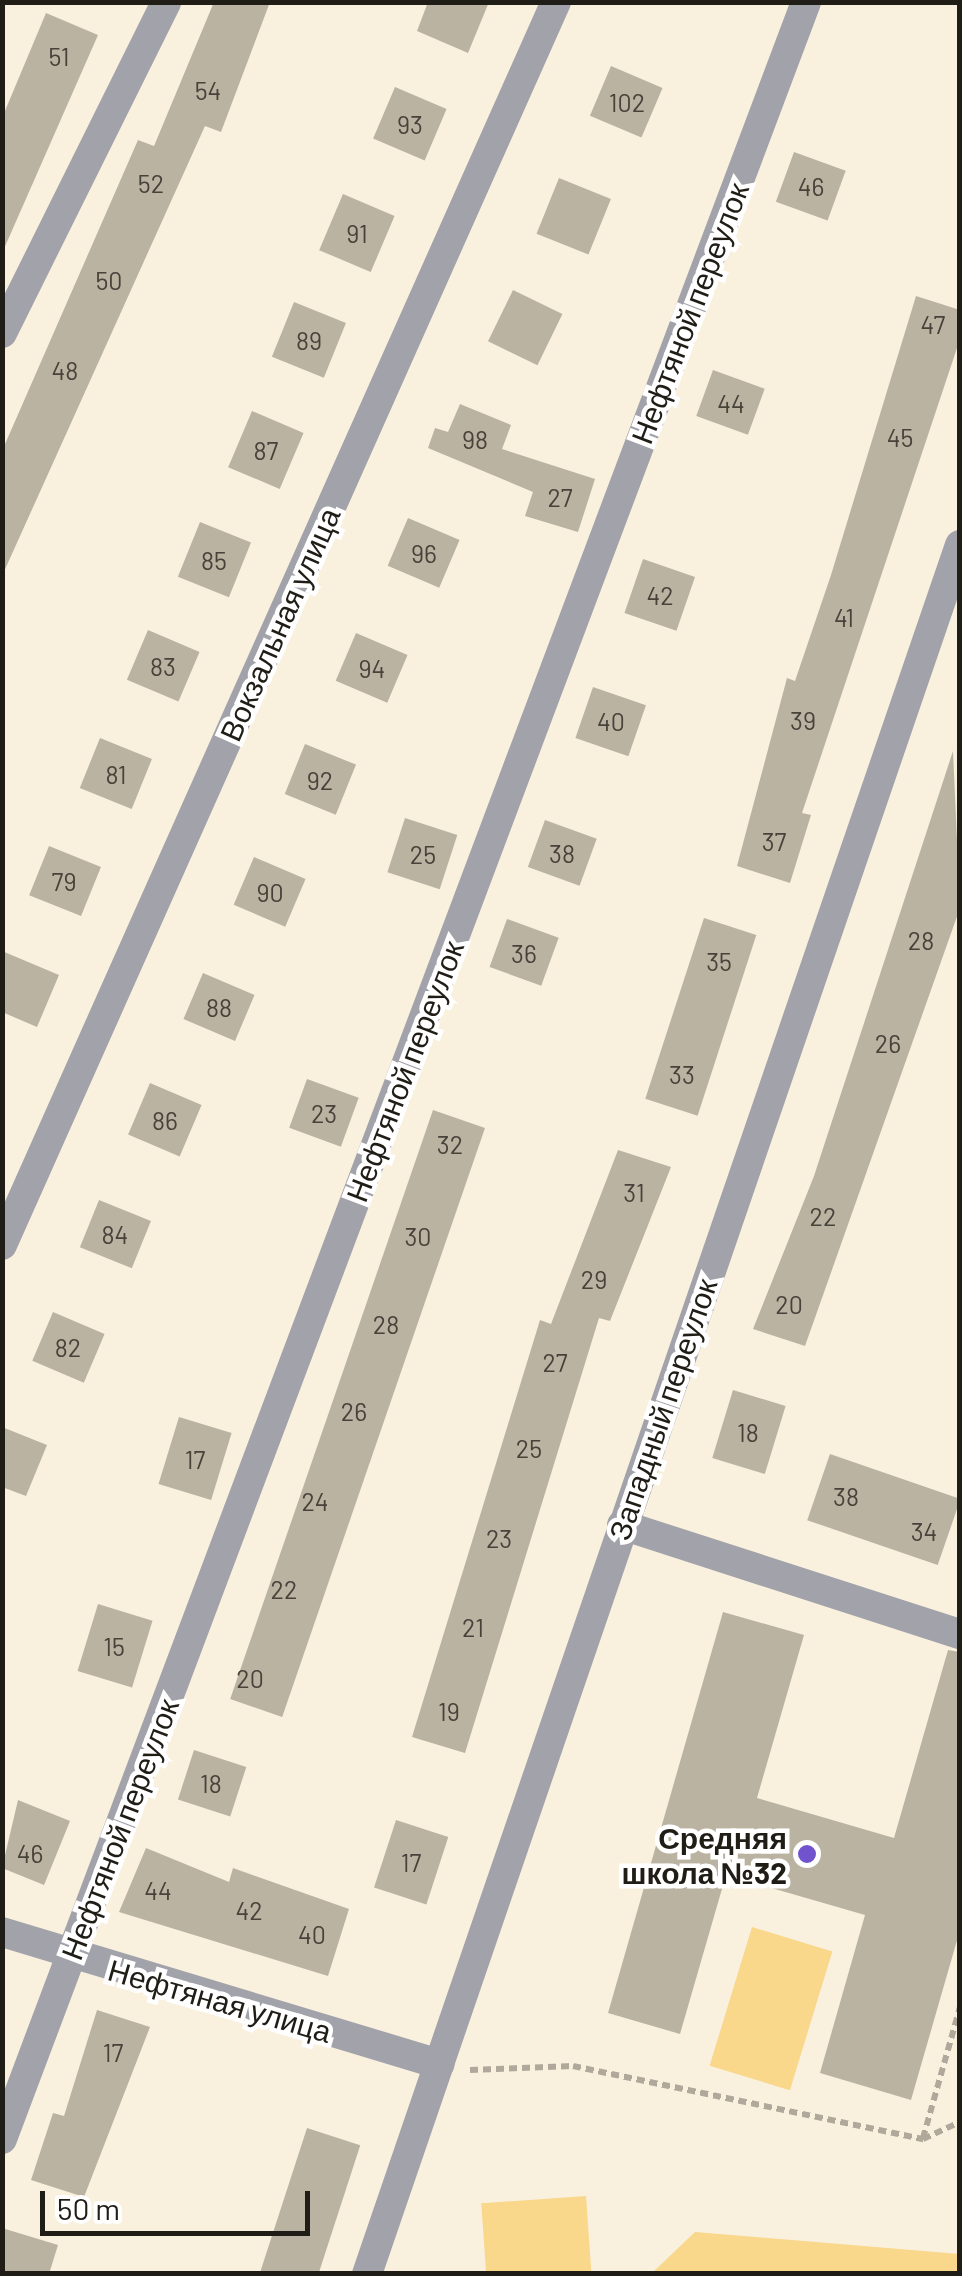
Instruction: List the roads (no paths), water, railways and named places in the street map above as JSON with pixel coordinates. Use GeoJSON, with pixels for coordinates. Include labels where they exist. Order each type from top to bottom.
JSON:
{"type":"FeatureCollection","features":[{"type":"Feature","properties":{"kind":"street"},"geometry":{"type":"LineString","coordinates":[[2,333],[166,2]]}},
{"type":"Feature","properties":{"kind":"street","name":"Вокзальная улица"},"geometry":{"type":"LineString","coordinates":[[2,1245],[556,2]]}},
{"type":"Feature","properties":{"kind":"street","name":"Нефтяной переулок"},"geometry":{"type":"LineString","coordinates":[[2,2139],[806,2]]}},
{"type":"Feature","properties":{"kind":"street","name":"Западный переулок"},"geometry":{"type":"LineString","coordinates":[[366,2274],[960,545]]}},
{"type":"Feature","properties":{"kind":"street"},"geometry":{"type":"LineString","coordinates":[[622,1525],[960,1634]]}},
{"type":"Feature","properties":{"kind":"street","name":"Нефтяная улица"},"geometry":{"type":"LineString","coordinates":[[2,1932],[71,1956],[439,2064]]}},
{"type":"Feature","properties":{"kind":"place","name":"Средняя школа №32"},"geometry":{"type":"Point","coordinates":[807,1854]}}]}
